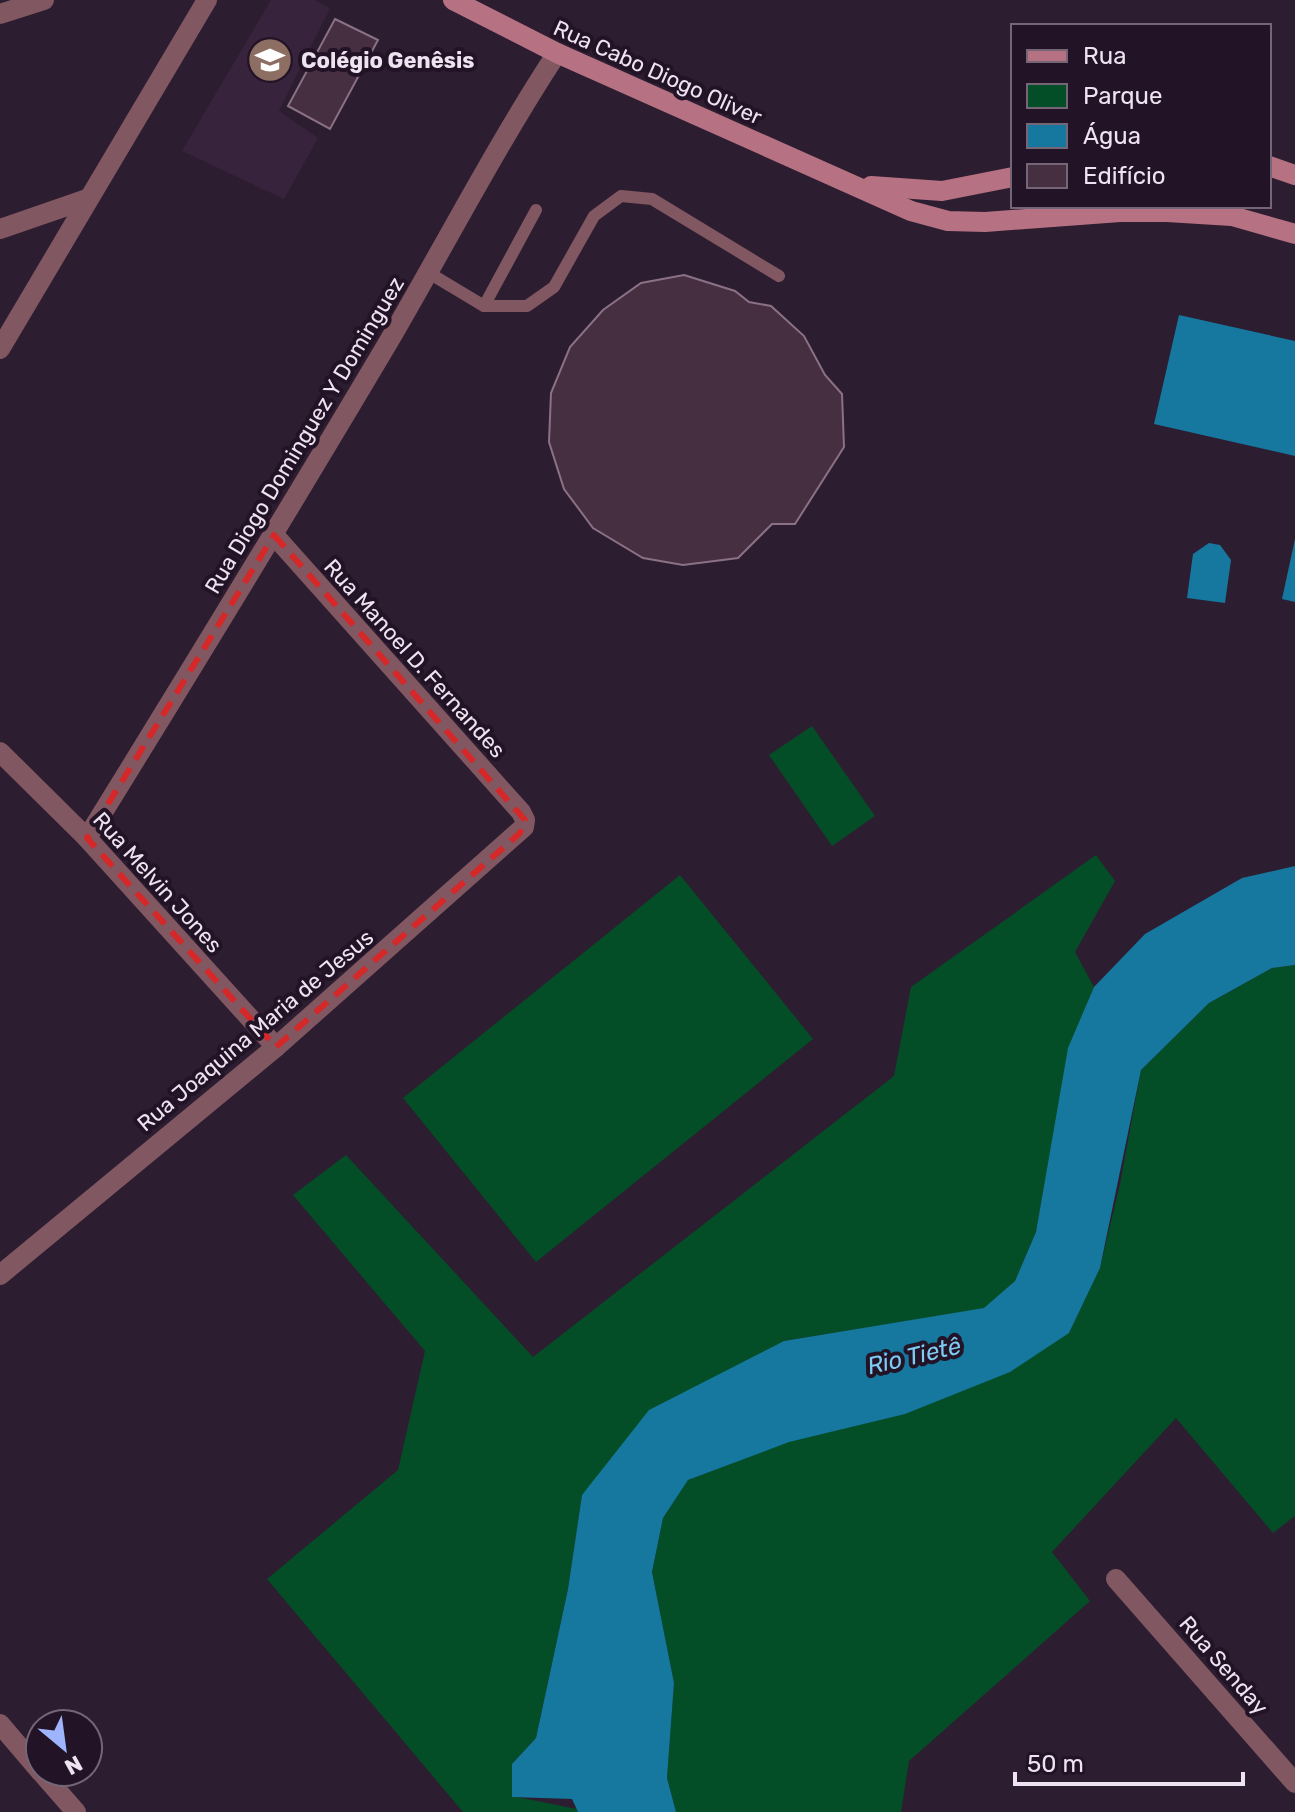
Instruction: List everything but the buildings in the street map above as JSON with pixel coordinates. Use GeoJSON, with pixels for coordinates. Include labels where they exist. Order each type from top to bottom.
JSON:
{"type":"FeatureCollection","features":[{"type":"Feature","properties":{"kind":"main road","name":"Rua Cabo Diogo Oliver"},"geometry":{"type":"LineString","coordinates":[[453,0],[557,53],[911,211],[948,221],[985,222],[1122,209],[1232,216],[1295,234]]}},
{"type":"Feature","properties":{"kind":"main road"},"geometry":{"type":"LineString","coordinates":[[1271,167],[1295,175]]}},
{"type":"Feature","properties":{"kind":"main road","name":"Rua Cabo Diogo Oliver"},"geometry":{"type":"LineString","coordinates":[[846,183],[942,191],[1011,177]]}},
{"type":"Feature","properties":{"kind":"street"},"geometry":{"type":"LineString","coordinates":[[0,14],[44,0]]}},
{"type":"Feature","properties":{"kind":"street"},"geometry":{"type":"LineString","coordinates":[[0,349],[207,0]]}},
{"type":"Feature","properties":{"kind":"street","name":"Rua Diogo Dominguez Y Dominguez"},"geometry":{"type":"LineString","coordinates":[[87,838],[274,535],[429,273],[523,105],[557,53]]}},
{"type":"Feature","properties":{"kind":"street"},"geometry":{"type":"LineString","coordinates":[[0,229],[87,199]]}},
{"type":"Feature","properties":{"kind":"street","name":"Rua Manoel D. Fernandes"},"geometry":{"type":"LineString","coordinates":[[274,535],[521,812]]}},
{"type":"Feature","properties":{"kind":"street","name":"Rua Melvin Jones"},"geometry":{"type":"LineString","coordinates":[[0,752],[87,838],[276,1047]]}},
{"type":"Feature","properties":{"kind":"street","name":"Rua Joaquina Maria de Jesus"},"geometry":{"type":"LineString","coordinates":[[2,1268],[276,1047],[520,833],[525,820],[521,812]]}},
{"type":"Feature","properties":{"kind":"street","name":"Rua Senday"},"geometry":{"type":"LineString","coordinates":[[1116,1579],[1295,1783]]}},
{"type":"Feature","properties":{"kind":"street"},"geometry":{"type":"LineString","coordinates":[[0,1724],[24,1752]]}},
{"type":"Feature","properties":{"kind":"street"},"geometry":{"type":"LineString","coordinates":[[56,1788],[76,1812]]}},
{"type":"Feature","properties":{"kind":"lane"},"geometry":{"type":"LineString","coordinates":[[429,273],[484,306],[527,306],[554,287],[594,216],[621,196],[652,199],[779,276]]}},
{"type":"Feature","properties":{"kind":"lane"},"geometry":{"type":"LineString","coordinates":[[484,306],[536,210]]}},
{"type":"Feature","properties":{"kind":"highlighted area"},"geometry":{"type":"Polygon","coordinates":[[[274,535],[525,820],[520,833],[276,1047],[87,838],[274,535]]]}},
{"type":"Feature","properties":{"kind":"shaded area","name":"Colégio Genêsis"},"geometry":{"type":"Polygon","coordinates":[[[271,0],[314,0],[330,8],[279,111],[318,138],[284,199],[182,151],[271,0]]]}},
{"type":"Feature","properties":{"kind":"green space"},"geometry":{"type":"Polygon","coordinates":[[[812,726],[875,816],[832,846],[769,755],[812,726]]]}},
{"type":"Feature","properties":{"kind":"green space"},"geometry":{"type":"Polygon","coordinates":[[[1096,855],[1115,881],[1075,952],[1094,987],[1069,1048],[1036,1232],[1015,1281],[984,1309],[784,1341],[582,1495],[568,1589],[536,1738],[512,1764],[512,1796],[577,1809],[578,1812],[463,1812],[267,1579],[398,1470],[425,1351],[293,1195],[346,1155],[533,1357],[894,1076],[911,987],[1096,855]]]}},
{"type":"Feature","properties":{"kind":"green space"},"geometry":{"type":"Polygon","coordinates":[[[680,875],[813,1039],[536,1262],[403,1098],[680,875]]]}},
{"type":"Feature","properties":{"kind":"green space"},"geometry":{"type":"Polygon","coordinates":[[[1295,965],[1295,1516],[1273,1533],[1176,1418],[1052,1552],[1090,1601],[909,1761],[901,1812],[676,1812],[667,1778],[674,1683],[652,1572],[663,1518],[688,1480],[1069,1333],[1100,1268],[1120,1184],[1141,1070],[1209,1003],[1272,968],[1295,965]]]}},
{"type":"Feature","properties":{"kind":"water"},"geometry":{"type":"Polygon","coordinates":[[[1179,315],[1295,341],[1295,456],[1154,424],[1179,315]]]}},
{"type":"Feature","properties":{"kind":"water"},"geometry":{"type":"Polygon","coordinates":[[[1295,539],[1295,602],[1282,599],[1295,539]]]}},
{"type":"Feature","properties":{"kind":"water"},"geometry":{"type":"Polygon","coordinates":[[[1209,543],[1220,545],[1231,560],[1225,603],[1187,598],[1193,554],[1209,543]]]}},
{"type":"Feature","properties":{"kind":"water","name":"Rio Tietê"},"geometry":{"type":"Polygon","coordinates":[[[1295,866],[1295,965],[1272,968],[1209,1003],[1141,1070],[1100,1268],[1069,1333],[1010,1372],[905,1414],[789,1442],[688,1480],[663,1518],[652,1572],[674,1683],[667,1778],[676,1812],[578,1812],[572,1799],[512,1797],[512,1764],[536,1738],[568,1589],[582,1495],[649,1410],[784,1341],[984,1308],[1015,1281],[1036,1232],[1068,1048],[1094,987],[1145,934],[1242,878],[1295,866]]]}},
{"type":"Feature","properties":{"kind":"place","name":"Colégio Genêsis"},"geometry":{"type":"Point","coordinates":[270,60]}}]}
